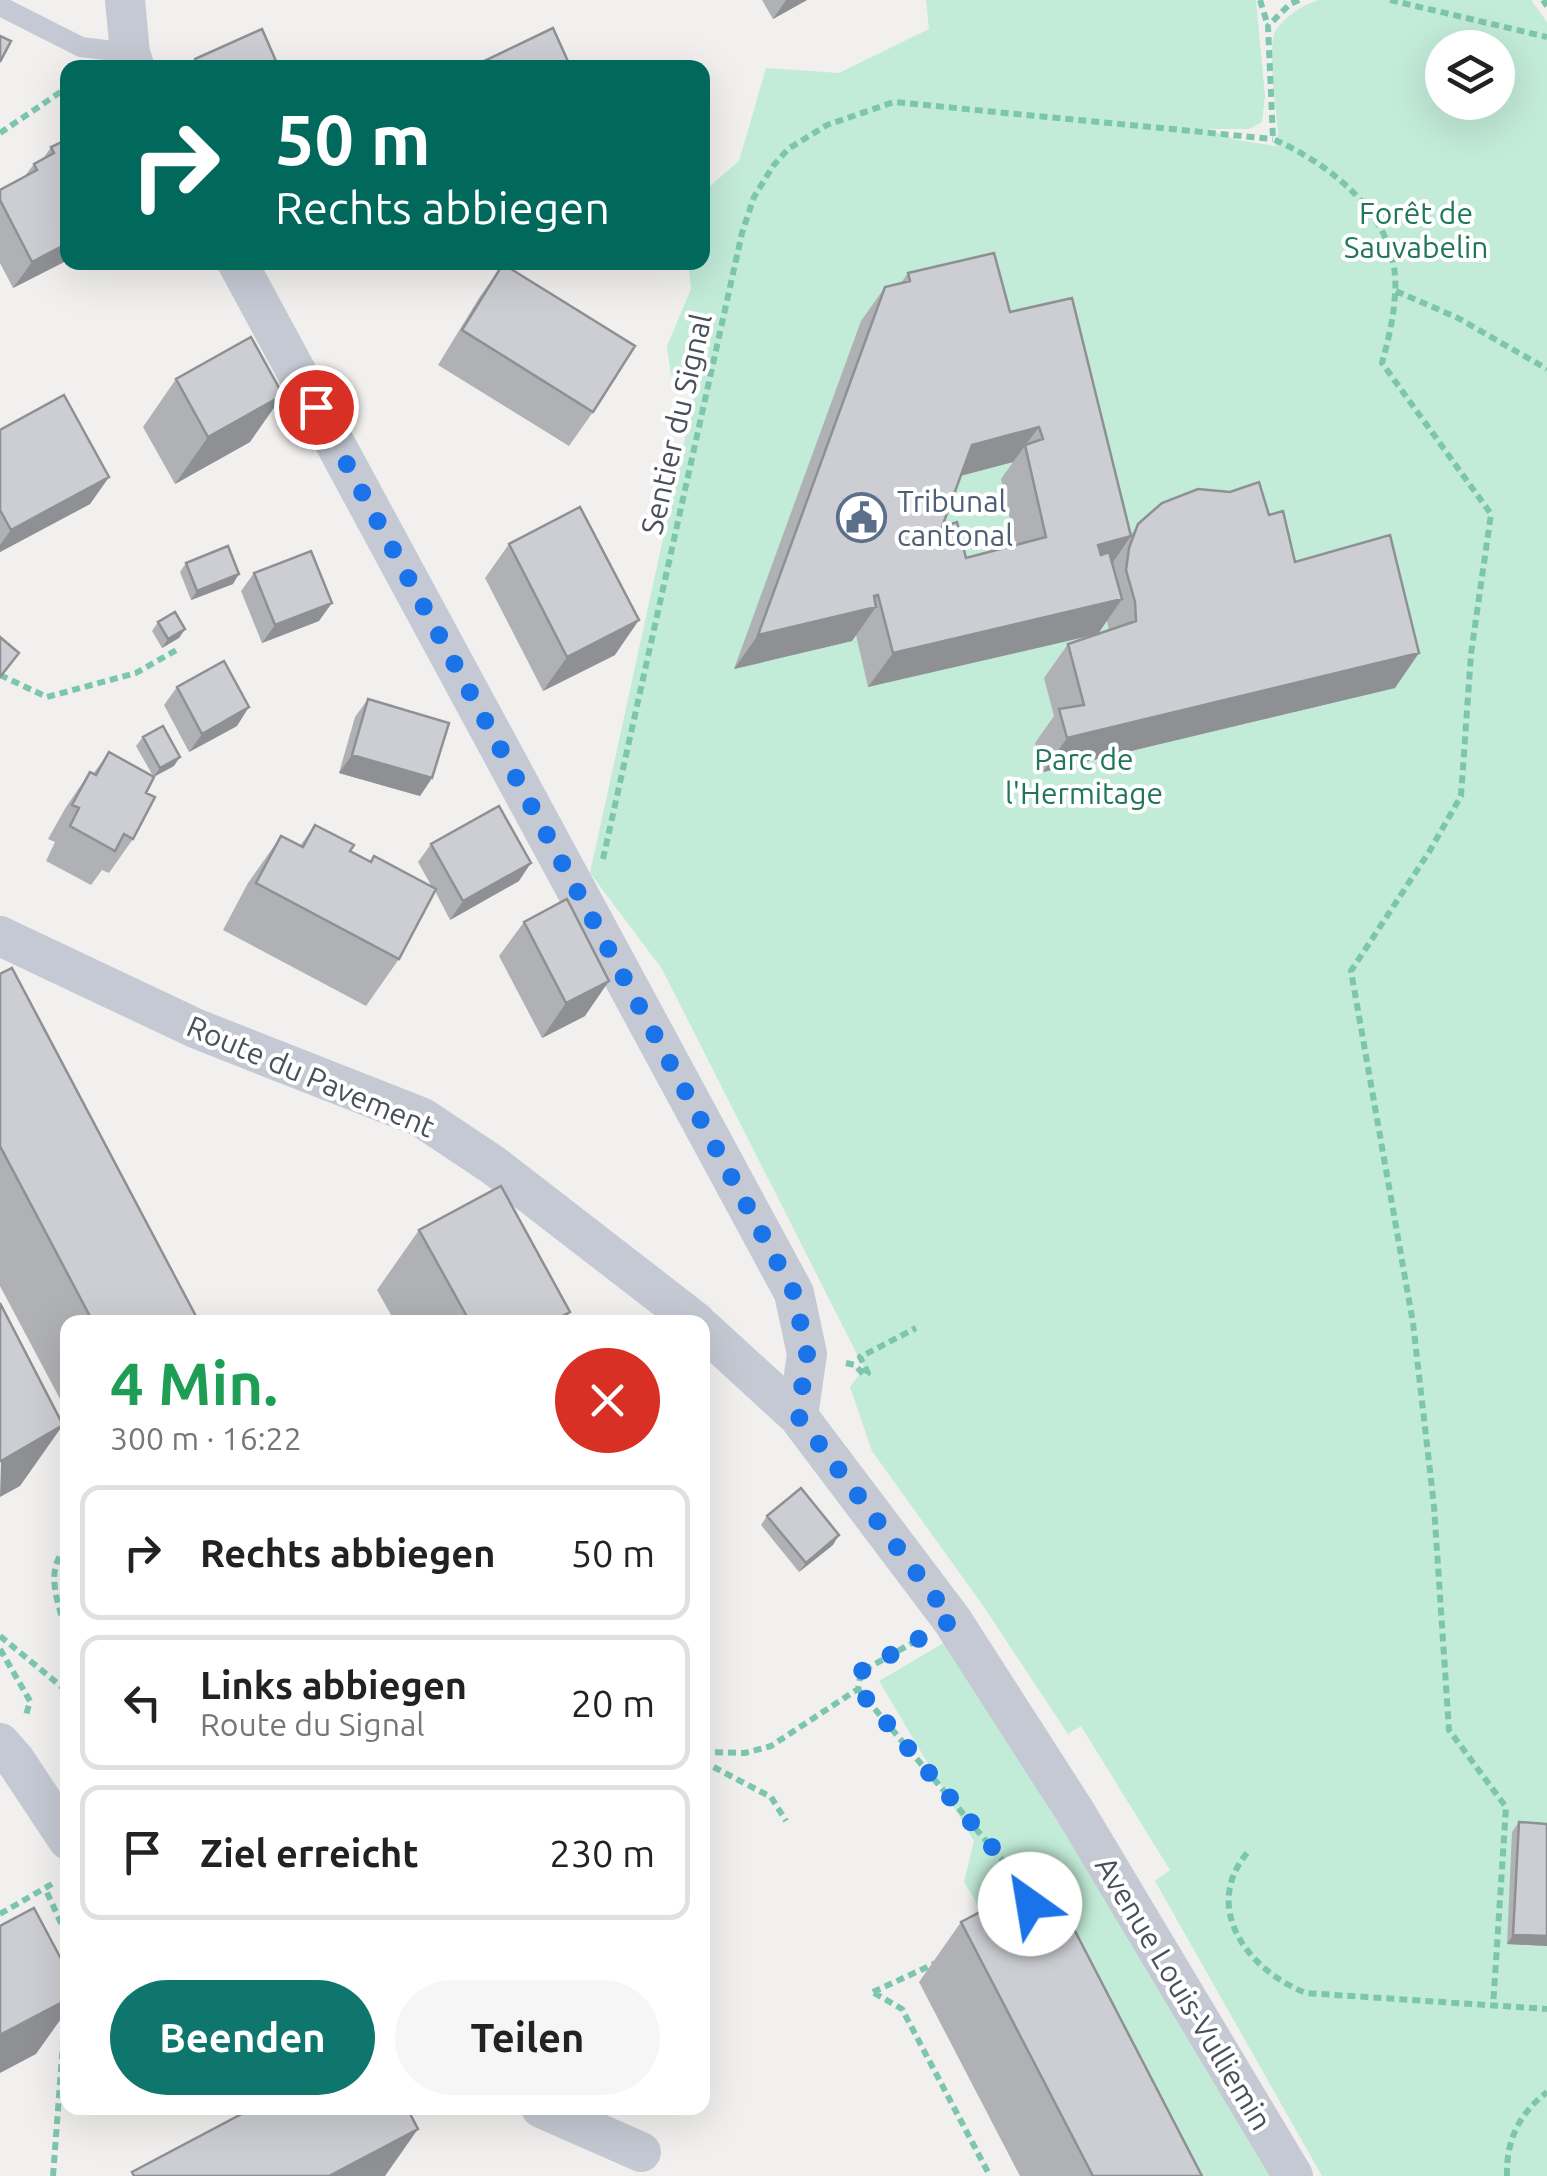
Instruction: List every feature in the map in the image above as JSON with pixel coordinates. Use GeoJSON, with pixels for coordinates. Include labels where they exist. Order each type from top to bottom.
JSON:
{"type":"FeatureCollection","features":[{"type":"Feature","properties":{"kind":"street"},"geometry":{"type":"LineString","coordinates":[[125,0],[132,60]]}},
{"type":"Feature","properties":{"kind":"street"},"geometry":{"type":"LineString","coordinates":[[241,270],[794,1293],[807,1354],[798,1416]]}},
{"type":"Feature","properties":{"kind":"street","name":"Route du Pavement"},"geometry":{"type":"LineString","coordinates":[[0,936],[197,1028],[422,1117],[492,1165],[687,1315]]}},
{"type":"Feature","properties":{"kind":"street"},"geometry":{"type":"LineString","coordinates":[[710,1335],[798,1416]]}},
{"type":"Feature","properties":{"kind":"street","name":"Avenue Louis-Vulliemin"},"geometry":{"type":"LineString","coordinates":[[798,1416],[952,1620],[1074,1810],[1293,2176]]}},
{"type":"Feature","properties":{"kind":"street"},"geometry":{"type":"LineString","coordinates":[[12,1733],[60,1825]]}},
{"type":"Feature","properties":{"kind":"street"},"geometry":{"type":"LineString","coordinates":[[556,2115],[641,2152]]}},
{"type":"Feature","properties":{"kind":"lane"},"geometry":{"type":"LineString","coordinates":[[0,6],[81,47],[132,60]]}},
{"type":"Feature","properties":{"kind":"path"},"geometry":{"type":"LineString","coordinates":[[1260,0],[1268,26],[1273,139],[1307,154],[1333,172],[1369,212],[1386,242],[1396,291],[1382,363],[1491,514],[1471,654],[1461,796],[1351,971],[1413,1323],[1434,1506],[1449,1730],[1506,1806],[1494,2006]]}},
{"type":"Feature","properties":{"kind":"path"},"geometry":{"type":"LineString","coordinates":[[1268,26],[1290,4],[1300,0]]}},
{"type":"Feature","properties":{"kind":"path"},"geometry":{"type":"LineString","coordinates":[[1390,0],[1547,37]]}},
{"type":"Feature","properties":{"kind":"path"},"geometry":{"type":"LineString","coordinates":[[0,132],[60,92]]}},
{"type":"Feature","properties":{"kind":"path","name":"Sentier du Signal"},"geometry":{"type":"LineString","coordinates":[[591,914],[742,232],[754,196],[772,166],[788,149],[827,125],[894,102],[1273,139]]}},
{"type":"Feature","properties":{"kind":"path"},"geometry":{"type":"LineString","coordinates":[[1396,291],[1458,318],[1547,370]]}},
{"type":"Feature","properties":{"kind":"path"},"geometry":{"type":"LineString","coordinates":[[0,675],[47,697],[136,673],[180,648]]}},
{"type":"Feature","properties":{"kind":"path"},"geometry":{"type":"LineString","coordinates":[[855,1365],[864,1376],[868,1373],[860,1357],[916,1328]]}},
{"type":"Feature","properties":{"kind":"path"},"geometry":{"type":"LineString","coordinates":[[60,1554],[52,1570],[60,1604]]}},
{"type":"Feature","properties":{"kind":"path"},"geometry":{"type":"LineString","coordinates":[[952,1620],[860,1672],[858,1689],[1020,1880],[1030,1904]]}},
{"type":"Feature","properties":{"kind":"path"},"geometry":{"type":"LineString","coordinates":[[0,1636],[60,1685]]}},
{"type":"Feature","properties":{"kind":"path"},"geometry":{"type":"LineString","coordinates":[[0,1649],[30,1701],[12,1733]]}},
{"type":"Feature","properties":{"kind":"path"},"geometry":{"type":"LineString","coordinates":[[710,1752],[745,1753],[771,1746],[858,1689]]}},
{"type":"Feature","properties":{"kind":"path"},"geometry":{"type":"LineString","coordinates":[[710,1765],[771,1797],[786,1821]]}},
{"type":"Feature","properties":{"kind":"path"},"geometry":{"type":"LineString","coordinates":[[1246,1854],[1232,1870],[1227,1900],[1232,1930],[1277,1980],[1306,1994],[1547,2009]]}},
{"type":"Feature","properties":{"kind":"path"},"geometry":{"type":"LineString","coordinates":[[0,1914],[48,1886],[60,1918]]}},
{"type":"Feature","properties":{"kind":"path"},"geometry":{"type":"LineString","coordinates":[[944,1959],[873,1992],[902,2010],[990,2176]]}},
{"type":"Feature","properties":{"kind":"path"},"geometry":{"type":"LineString","coordinates":[[53,2176],[60,2087]]}},
{"type":"Feature","properties":{"kind":"path"},"geometry":{"type":"LineString","coordinates":[[1508,2176],[1515,2128],[1524,2113],[1547,2092]]}},
{"type":"Feature","properties":{"kind":"green space","name":"Parc de l'Hermitage"},"geometry":{"type":"Polygon","coordinates":[[[926,0],[1256,0],[1265,96],[1262,122],[1249,129],[1208,129],[1237,140],[1275,146],[1278,134],[1273,40],[1283,22],[1307,5],[1319,0],[1531,0],[1547,22],[1547,2176],[1322,2176],[1155,1881],[1170,1870],[1081,1726],[1068,1734],[984,1607],[872,1451],[850,1387],[864,1368],[662,969],[590,873],[698,379],[671,375],[667,346],[691,289],[689,270],[710,270],[710,186],[739,161],[766,68],[839,73],[929,29],[926,0]]]}},
{"type":"Feature","properties":{"kind":"green space"},"geometry":{"type":"Polygon","coordinates":[[[947,1641],[1274,2176],[1141,2176],[964,1882],[974,1841],[879,1681],[947,1641]]]}},
{"type":"Feature","properties":{"kind":"building"},"geometry":{"type":"Polygon","coordinates":[[[553,28],[567,60],[487,60],[553,28]]]}},
{"type":"Feature","properties":{"kind":"building"},"geometry":{"type":"Polygon","coordinates":[[[262,29],[276,60],[195,60],[262,29]]]}},
{"type":"Feature","properties":{"kind":"building"},"geometry":{"type":"Polygon","coordinates":[[[0,36],[11,41],[0,62],[0,36]]]}},
{"type":"Feature","properties":{"kind":"building"},"geometry":{"type":"Polygon","coordinates":[[[60,143],[60,247],[32,262],[0,200],[0,190],[37,170],[34,164],[54,153],[51,147],[60,143]]]}},
{"type":"Feature","properties":{"kind":"building","name":"Tribunal cantonal"},"geometry":{"type":"Polygon","coordinates":[[[994,253],[1010,312],[1072,298],[1131,536],[1098,545],[1101,555],[1109,552],[1122,599],[893,653],[878,595],[874,596],[876,607],[758,635],[885,287],[910,281],[908,273],[994,253]],[[1039,427],[972,445],[942,527],[957,522],[966,558],[1046,537],[1025,445],[1043,439],[1039,427]]]}},
{"type":"Feature","properties":{"kind":"building"},"geometry":{"type":"Polygon","coordinates":[[[499,270],[513,270],[635,346],[593,412],[462,330],[499,270]]]}},
{"type":"Feature","properties":{"kind":"building"},"geometry":{"type":"Polygon","coordinates":[[[251,337],[283,395],[208,437],[176,379],[251,337]]]}},
{"type":"Feature","properties":{"kind":"building"},"geometry":{"type":"Polygon","coordinates":[[[64,395],[109,477],[11,530],[0,510],[0,430],[64,395]]]}},
{"type":"Feature","properties":{"kind":"building"},"geometry":{"type":"Polygon","coordinates":[[[1259,482],[1269,515],[1283,511],[1295,562],[1390,535],[1419,653],[1067,738],[1059,709],[1084,705],[1068,644],[1136,621],[1126,570],[1138,524],[1162,503],[1198,489],[1230,492],[1259,482]]]}},
{"type":"Feature","properties":{"kind":"building"},"geometry":{"type":"Polygon","coordinates":[[[580,507],[639,620],[567,657],[509,544],[580,507]]]}},
{"type":"Feature","properties":{"kind":"building"},"geometry":{"type":"Polygon","coordinates":[[[228,546],[239,574],[197,591],[186,563],[228,546]]]}},
{"type":"Feature","properties":{"kind":"building"},"geometry":{"type":"Polygon","coordinates":[[[311,551],[332,603],[275,625],[254,573],[311,551]]]}},
{"type":"Feature","properties":{"kind":"building"},"geometry":{"type":"Polygon","coordinates":[[[175,612],[185,629],[168,639],[158,622],[175,612]]]}},
{"type":"Feature","properties":{"kind":"building"},"geometry":{"type":"Polygon","coordinates":[[[0,637],[19,653],[0,677],[0,637]]]}},
{"type":"Feature","properties":{"kind":"building"},"geometry":{"type":"Polygon","coordinates":[[[224,661],[249,707],[202,734],[177,687],[224,661]]]}},
{"type":"Feature","properties":{"kind":"building"},"geometry":{"type":"Polygon","coordinates":[[[368,699],[449,723],[432,778],[352,755],[368,699]]]}},
{"type":"Feature","properties":{"kind":"building"},"geometry":{"type":"Polygon","coordinates":[[[163,726],[180,757],[160,768],[143,737],[163,726]]]}},
{"type":"Feature","properties":{"kind":"building"},"geometry":{"type":"Polygon","coordinates":[[[109,752],[154,777],[146,793],[155,797],[133,839],[124,834],[115,851],[70,826],[79,808],[72,805],[90,772],[96,775],[109,752]]]}},
{"type":"Feature","properties":{"kind":"building"},"geometry":{"type":"Polygon","coordinates":[[[499,806],[531,863],[463,901],[431,844],[499,806]]]}},
{"type":"Feature","properties":{"kind":"building"},"geometry":{"type":"Polygon","coordinates":[[[315,825],[354,845],[350,851],[371,862],[374,856],[436,889],[399,959],[256,883],[281,836],[303,847],[315,825]]]}},
{"type":"Feature","properties":{"kind":"building"},"geometry":{"type":"Polygon","coordinates":[[[567,899],[609,981],[566,1003],[524,922],[567,899]]]}},
{"type":"Feature","properties":{"kind":"building"},"geometry":{"type":"Polygon","coordinates":[[[12,968],[195,1315],[89,1315],[0,1146],[0,974],[12,968]]]}},
{"type":"Feature","properties":{"kind":"building"},"geometry":{"type":"Polygon","coordinates":[[[501,1186],[570,1312],[466,1315],[419,1230],[501,1186]]]}},
{"type":"Feature","properties":{"kind":"building"},"geometry":{"type":"Polygon","coordinates":[[[0,1303],[60,1419],[60,1427],[0,1459],[0,1303]]]}},
{"type":"Feature","properties":{"kind":"building"},"geometry":{"type":"Polygon","coordinates":[[[801,1488],[839,1535],[806,1563],[767,1516],[801,1488]]]}},
{"type":"Feature","properties":{"kind":"building"},"geometry":{"type":"Polygon","coordinates":[[[1519,1822],[1547,1824],[1547,1936],[1513,1935],[1519,1822]]]}},
{"type":"Feature","properties":{"kind":"building"},"geometry":{"type":"Polygon","coordinates":[[[1047,1877],[1202,2176],[1093,2176],[961,1922],[1047,1877]]]}},
{"type":"Feature","properties":{"kind":"building"},"geometry":{"type":"Polygon","coordinates":[[[34,1908],[60,1957],[60,2003],[0,2035],[0,1926],[34,1908]]]}},
{"type":"Feature","properties":{"kind":"building"},"geometry":{"type":"Polygon","coordinates":[[[240,2115],[411,2115],[418,2129],[329,2176],[134,2176],[132,2172],[240,2115]]]}},
{"type":"Feature","properties":{"kind":"place","name":"Tribunal cantonal"},"geometry":{"type":"Point","coordinates":[862,518]}},
{"type":"Feature","properties":{"kind":"route"},"geometry":{"type":"LineString","coordinates":[[316,407],[794,1293],[807,1354],[798,1416],[952,1620],[860,1672],[858,1689],[1020,1880],[1030,1904]]}},
{"type":"Feature","properties":{"kind":"park label","name":"Forêt de Sauvabelin"},"geometry":{"type":"Point","coordinates":[1416,230]}}]}
